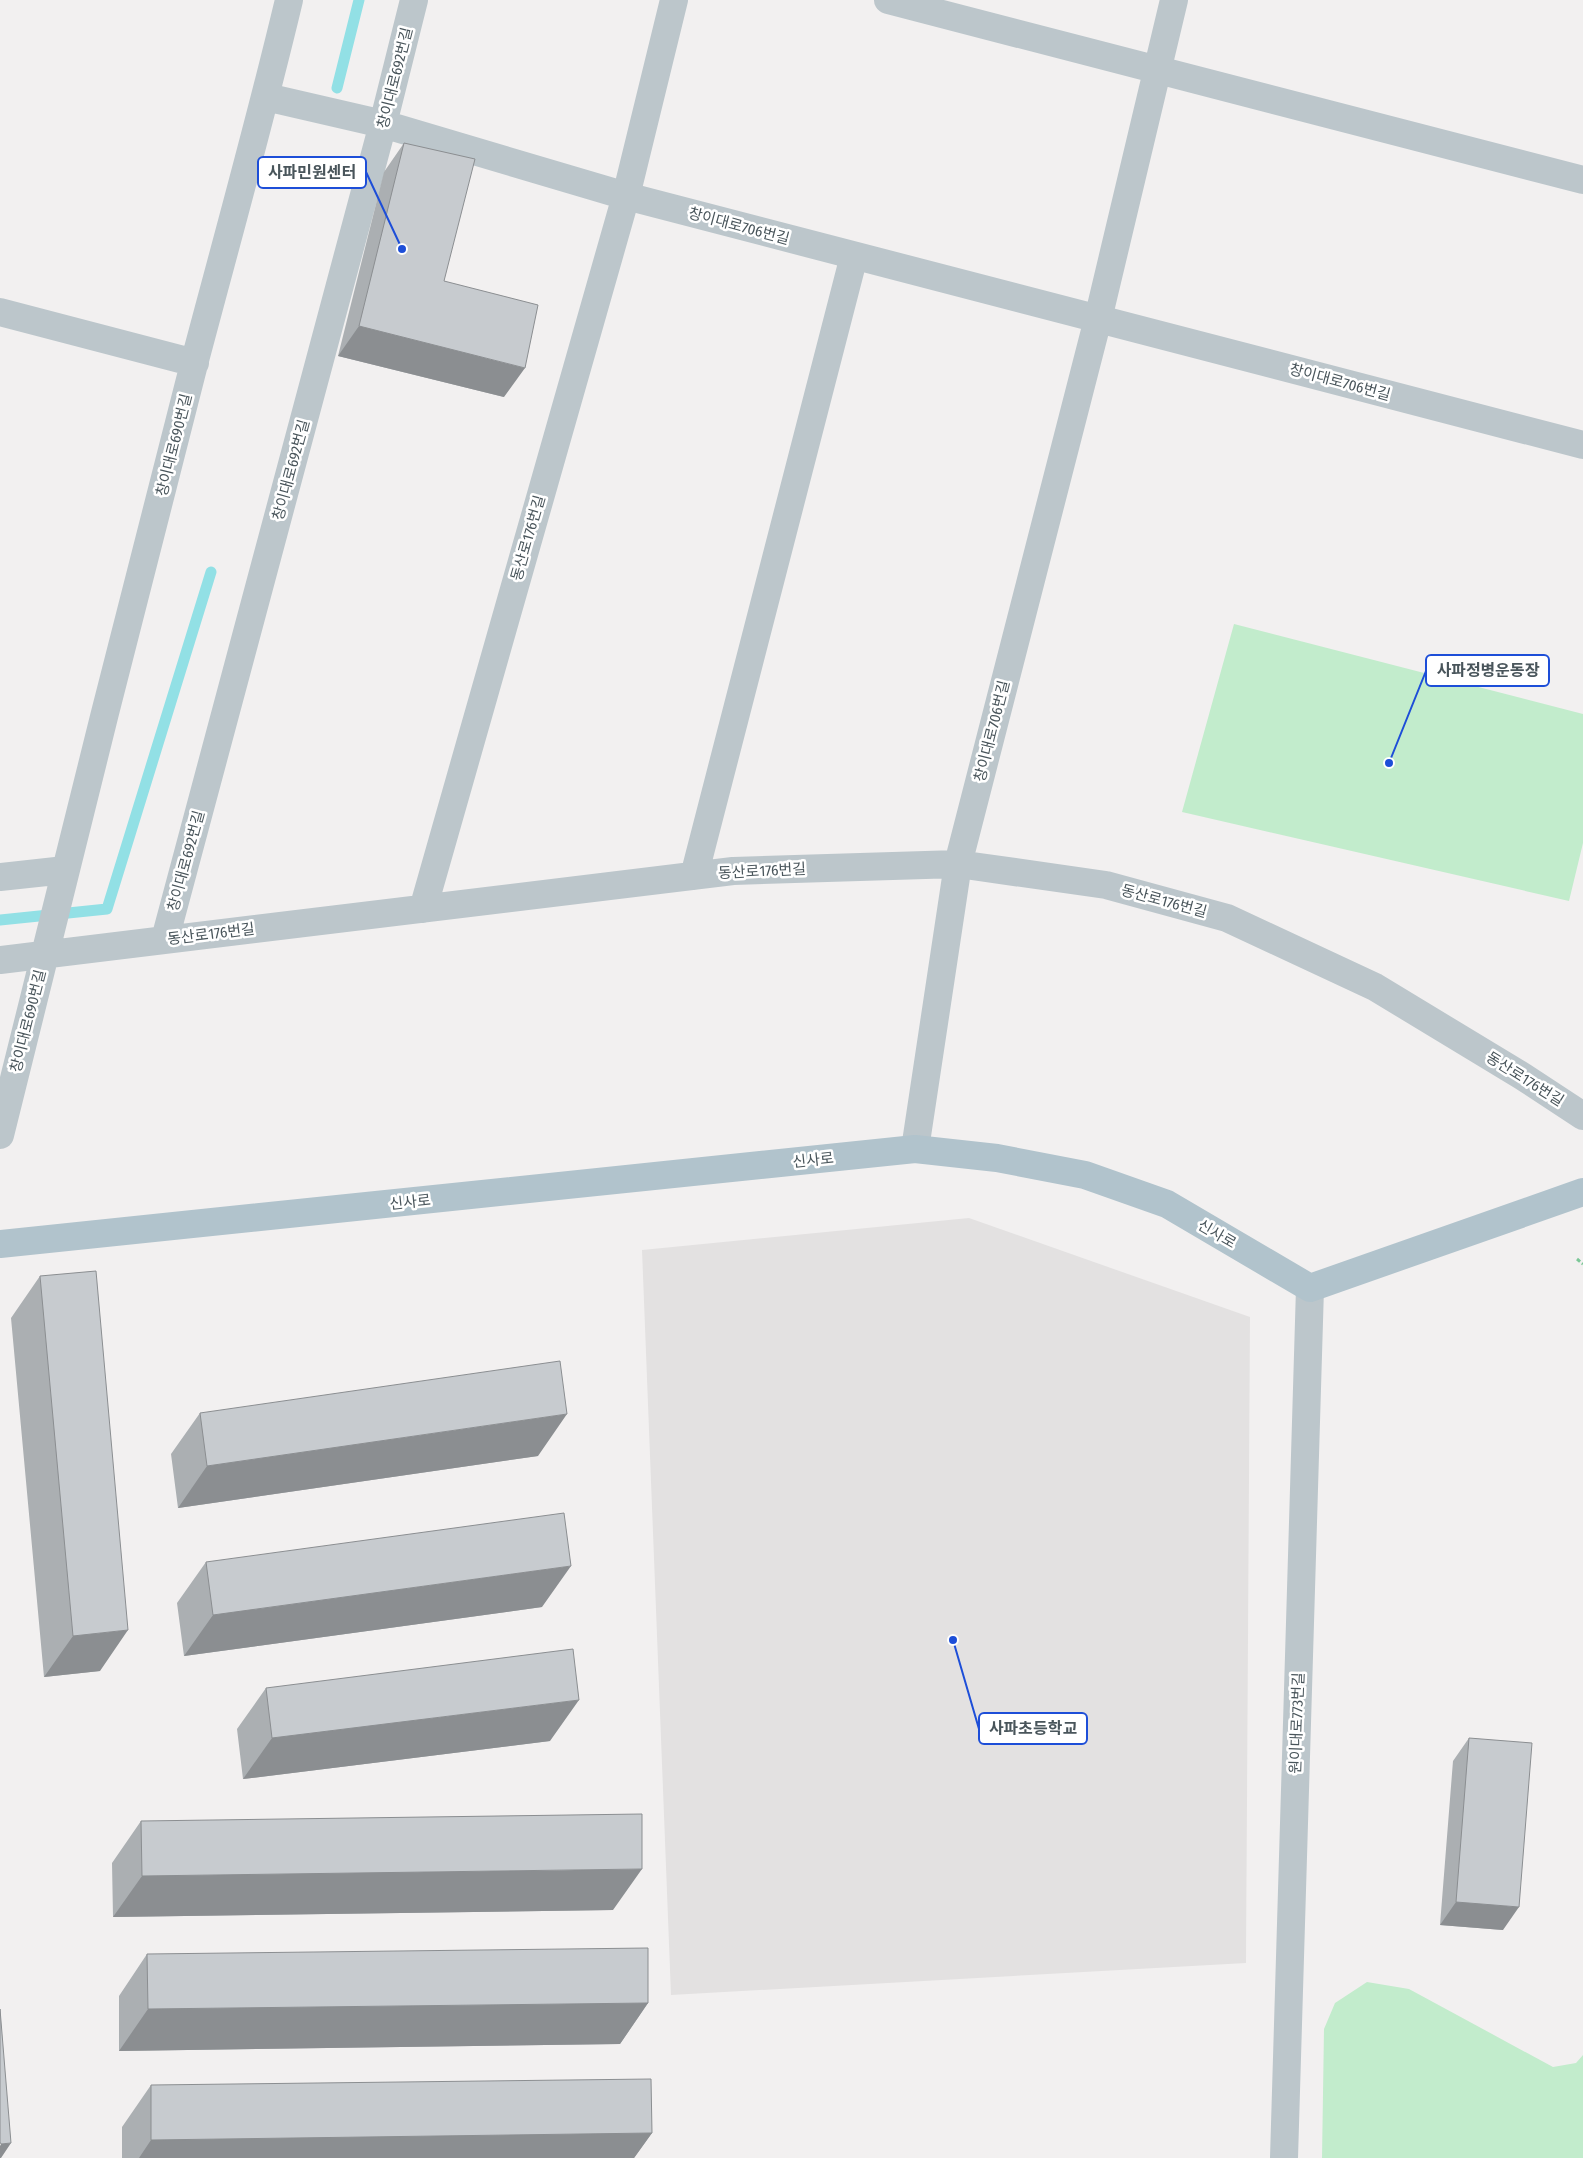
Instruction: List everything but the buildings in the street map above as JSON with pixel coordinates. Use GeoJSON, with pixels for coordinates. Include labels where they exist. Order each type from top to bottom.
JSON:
{"type":"FeatureCollection","features":[{"type":"Feature","properties":{"kind":"main road","name":"신사로"},"geometry":{"type":"LineString","coordinates":[[0,1244],[915,1149],[996,1158],[1094,1178],[1167,1204],[1310,1288]]}},
{"type":"Feature","properties":{"kind":"main road"},"geometry":{"type":"LineString","coordinates":[[1310,1288],[1583,1192]]}},
{"type":"Feature","properties":{"kind":"street","name":"창이대로690번길"},"geometry":{"type":"LineString","coordinates":[[0,1135],[46,946],[195,363],[266,97],[289,0]]}},
{"type":"Feature","properties":{"kind":"street","name":"창이대로692번길"},"geometry":{"type":"LineString","coordinates":[[165,939],[383,124],[414,0]]}},
{"type":"Feature","properties":{"kind":"street","name":"동산로176번길"},"geometry":{"type":"LineString","coordinates":[[423,909],[626,196],[674,0]]}},
{"type":"Feature","properties":{"kind":"street"},"geometry":{"type":"LineString","coordinates":[[888,0],[1583,180]]}},
{"type":"Feature","properties":{"kind":"street","name":"창이대로706번길"},"geometry":{"type":"LineString","coordinates":[[915,1149],[958,864],[1098,319],[1174,0]]}},
{"type":"Feature","properties":{"kind":"street","name":"창이대로706번길"},"geometry":{"type":"LineString","coordinates":[[266,97],[383,124],[626,196],[1583,445]]}},
{"type":"Feature","properties":{"kind":"street","name":"동산로176번길"},"geometry":{"type":"LineString","coordinates":[[694,876],[854,256]]}},
{"type":"Feature","properties":{"kind":"street"},"geometry":{"type":"LineString","coordinates":[[0,312],[195,363]]}},
{"type":"Feature","properties":{"kind":"street","name":"동산로176번길"},"geometry":{"type":"LineString","coordinates":[[0,960],[46,946],[165,939],[734,871],[958,864],[1106,885],[1227,918],[1375,987],[1522,1076],[1583,1116]]}},
{"type":"Feature","properties":{"kind":"street"},"geometry":{"type":"LineString","coordinates":[[0,877],[63,880]]}},
{"type":"Feature","properties":{"kind":"street","name":"원이대로773번길"},"geometry":{"type":"LineString","coordinates":[[1284,2158],[1310,1288]]}},
{"type":"Feature","properties":{"kind":"path"},"geometry":{"type":"LineString","coordinates":[[1577,1259],[1583,1264]]}},
{"type":"Feature","properties":{"kind":"shaded area"},"geometry":{"type":"Polygon","coordinates":[[[969,1218],[1250,1317],[1246,1963],[671,1995],[642,1250],[969,1218]]]}},
{"type":"Feature","properties":{"kind":"green space"},"geometry":{"type":"Polygon","coordinates":[[[1234,624],[1583,714],[1583,843],[1569,901],[1182,812],[1234,624]]]}},
{"type":"Feature","properties":{"kind":"green space"},"geometry":{"type":"Polygon","coordinates":[[[1367,1982],[1409,1989],[1553,2067],[1576,2063],[1583,2055],[1583,2158],[1322,2158],[1324,2029],[1335,2003],[1367,1982]]]}},
{"type":"Feature","properties":{"kind":"waterway"},"geometry":{"type":"LineString","coordinates":[[337,88],[359,0]]}},
{"type":"Feature","properties":{"kind":"waterway"},"geometry":{"type":"LineString","coordinates":[[0,920],[107,909],[211,572]]}},
{"type":"Feature","properties":{"kind":"place","name":"사파민원센터"},"geometry":{"type":"Point","coordinates":[402,249]}},
{"type":"Feature","properties":{"kind":"place","name":"사파정병운동장"},"geometry":{"type":"Point","coordinates":[1389,763]}},
{"type":"Feature","properties":{"kind":"place","name":"사파초등학교"},"geometry":{"type":"Point","coordinates":[953,1640]}}]}
